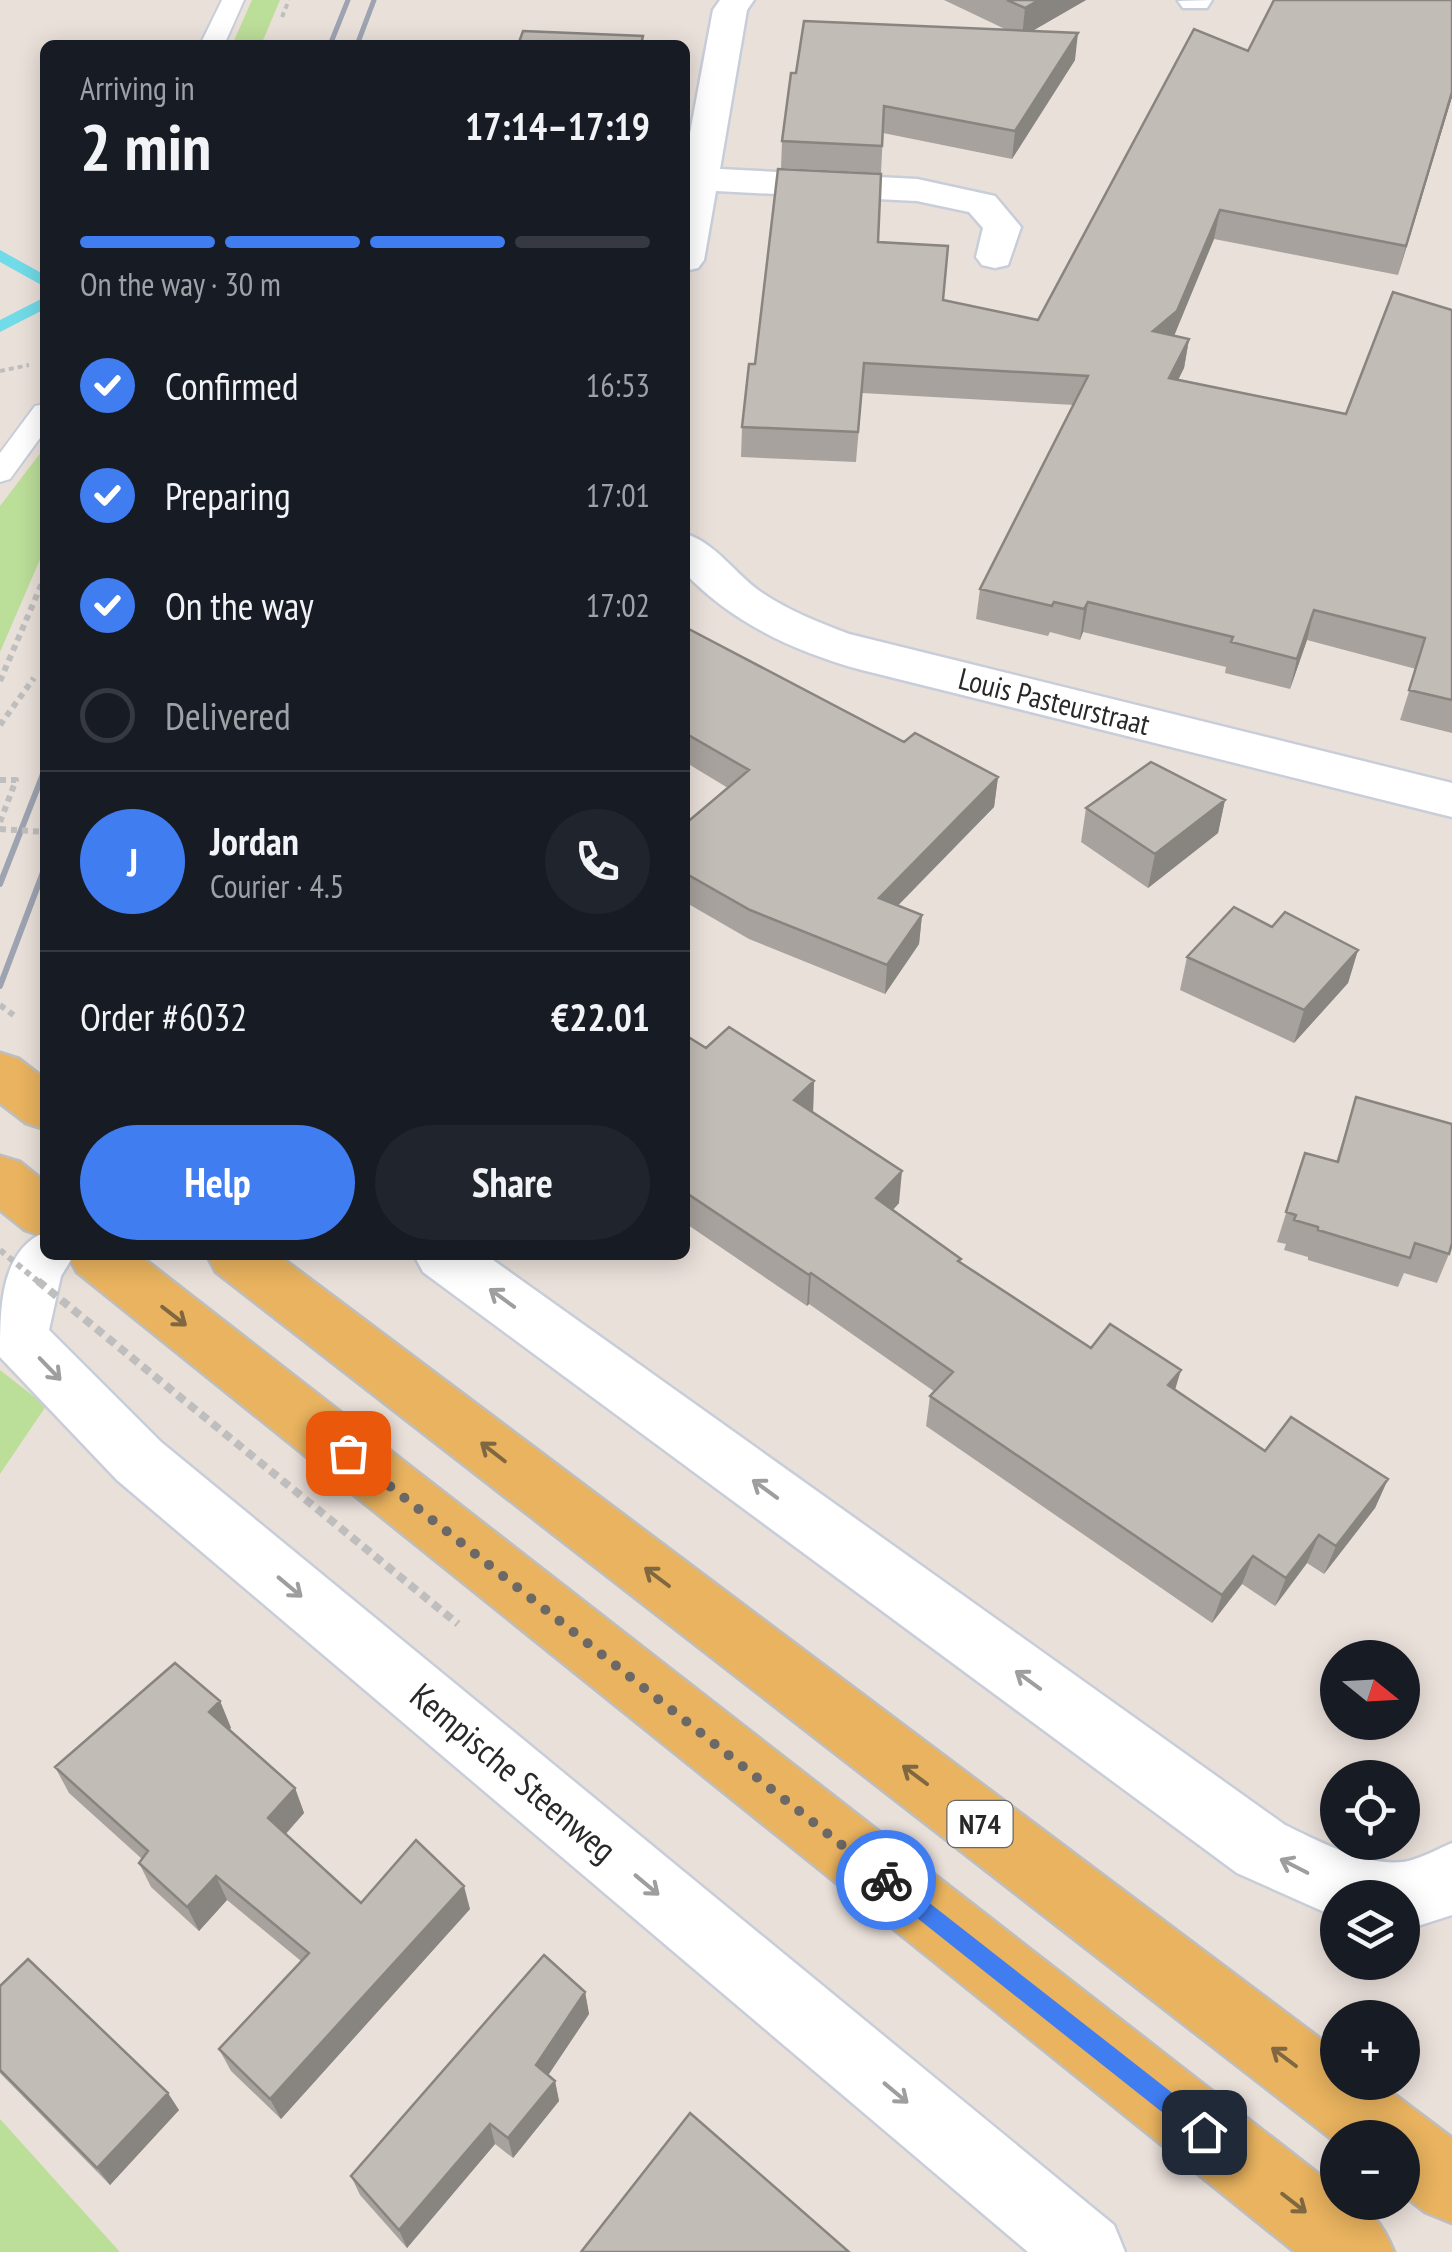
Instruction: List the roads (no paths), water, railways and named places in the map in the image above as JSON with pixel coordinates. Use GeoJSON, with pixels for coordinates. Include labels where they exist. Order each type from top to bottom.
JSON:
{"type":"FeatureCollection","features":[{"type":"Feature","properties":{"kind":"main road"},"geometry":{"type":"LineString","coordinates":[[0,1074],[40,1104]]}},
{"type":"Feature","properties":{"kind":"main road"},"geometry":{"type":"LineString","coordinates":[[0,1178],[40,1210]]}},
{"type":"Feature","properties":{"kind":"main road"},"geometry":{"type":"LineString","coordinates":[[103,1260],[481,1601],[1356,2252]]}},
{"type":"Feature","properties":{"kind":"main road","name":"N74"},"geometry":{"type":"LineString","coordinates":[[243,1260],[1366,2120]]}},
{"type":"Feature","properties":{"kind":"main road"},"geometry":{"type":"LineString","coordinates":[[1420,2161],[1452,2185]]}},
{"type":"Feature","properties":{"kind":"street"},"geometry":{"type":"LineString","coordinates":[[690,229],[730,10],[737,0]]}},
{"type":"Feature","properties":{"kind":"street"},"geometry":{"type":"LineString","coordinates":[[698,180],[916,190],[982,204],[1002,227],[995,257]]}},
{"type":"Feature","properties":{"kind":"street","name":"Louis Pasteurstraat"},"geometry":{"type":"LineString","coordinates":[[690,553],[720,586],[779,626],[862,655],[1452,800]]}},
{"type":"Feature","properties":{"kind":"street","name":"Kempische Steenweg"},"geometry":{"type":"LineString","coordinates":[[40,1260],[34,1266],[18,1337],[139,1460],[1087,2252]]}},
{"type":"Feature","properties":{"kind":"street"},"geometry":{"type":"LineString","coordinates":[[450,1260],[1261,1849],[1319,1878],[1374,1894],[1421,1894],[1452,1877]]}},
{"type":"Feature","properties":{"kind":"lane"},"geometry":{"type":"LineString","coordinates":[[214,40],[233,0]]}},
{"type":"Feature","properties":{"kind":"lane"},"geometry":{"type":"LineString","coordinates":[[0,473],[40,419]]}},
{"type":"Feature","properties":{"kind":"waterway"},"geometry":{"type":"LineString","coordinates":[[0,255],[40,279]]}},
{"type":"Feature","properties":{"kind":"waterway"},"geometry":{"type":"LineString","coordinates":[[0,327],[40,305]]}},
{"type":"Feature","properties":{"kind":"railway"},"geometry":{"type":"LineString","coordinates":[[332,40],[348,0]]}},
{"type":"Feature","properties":{"kind":"railway"},"geometry":{"type":"LineString","coordinates":[[359,40],[374,0]]}},
{"type":"Feature","properties":{"kind":"railway"},"geometry":{"type":"LineString","coordinates":[[0,884],[40,782]]}},
{"type":"Feature","properties":{"kind":"railway"},"geometry":{"type":"LineString","coordinates":[[0,986],[40,880]]}}]}
